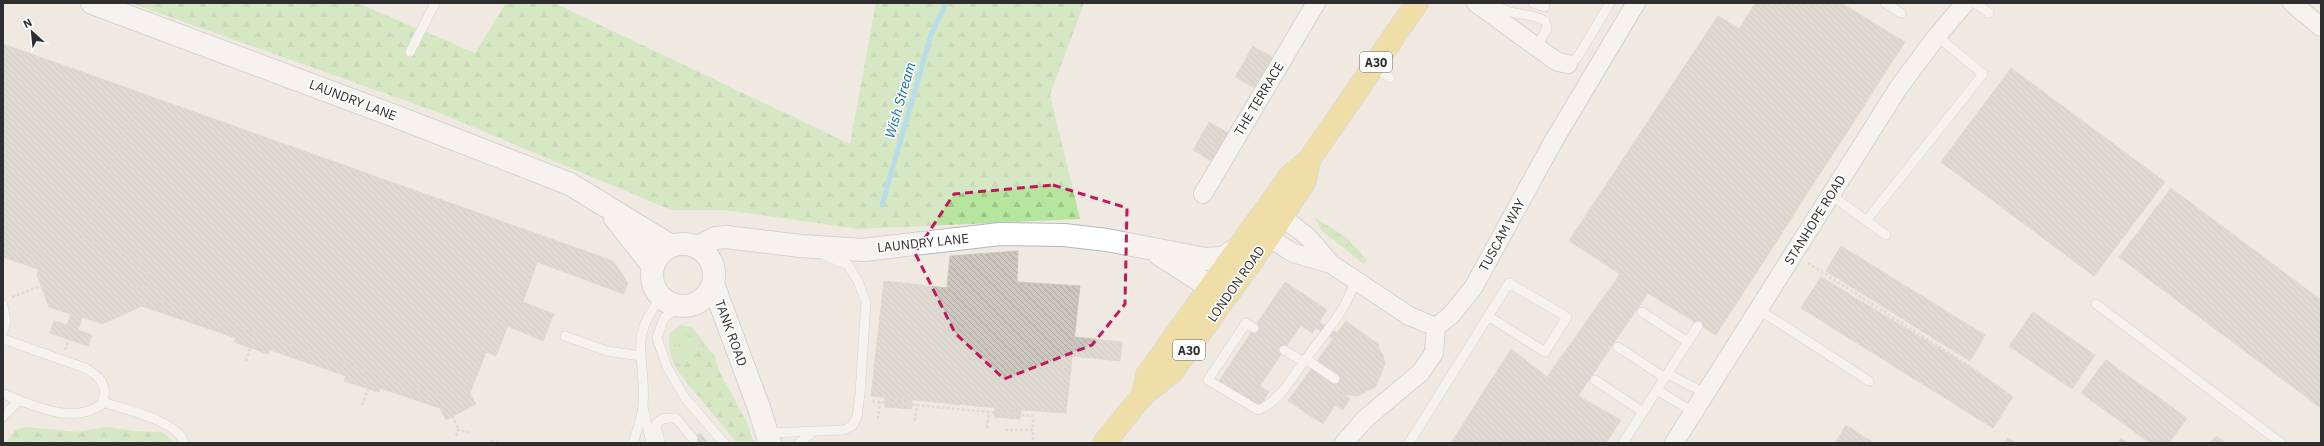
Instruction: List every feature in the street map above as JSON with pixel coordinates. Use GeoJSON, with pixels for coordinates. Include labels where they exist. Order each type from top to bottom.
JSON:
{"type":"FeatureCollection","features":[{"type":"Feature","properties":{"kind":"main road","name":"LONDON ROAD"},"geometry":{"type":"LineString","coordinates":[[1104,443],[1143,395],[1172,372],[1218,292],[1275,211],[1304,181],[1309,160],[1382,72],[1417,3]]}},
{"type":"Feature","properties":{"kind":"main road","name":"LONDON ROAD"},"geometry":{"type":"LineString","coordinates":[[1218,292],[1236,250],[1261,231]]}},
{"type":"Feature","properties":{"kind":"street","name":"LAUNDRY LANE"},"geometry":{"type":"LineString","coordinates":[[92,3],[392,115],[570,184],[671,246]]}},
{"type":"Feature","properties":{"kind":"street","name":"THE TERRACE"},"geometry":{"type":"LineString","coordinates":[[1203,194],[1316,3]]}},
{"type":"Feature","properties":{"kind":"street"},"geometry":{"type":"LineString","coordinates":[[1476,3],[1558,62],[1568,64]]}},
{"type":"Feature","properties":{"kind":"street","name":"TUSCAM WAY"},"geometry":{"type":"LineString","coordinates":[[1436,327],[1451,315],[1473,288],[1553,142],[1636,3]]}},
{"type":"Feature","properties":{"kind":"street"},"geometry":{"type":"LineString","coordinates":[[2292,3],[2321,27]]}},
{"type":"Feature","properties":{"kind":"street","name":"STANHOPE ROAD"},"geometry":{"type":"LineString","coordinates":[[1674,443],[1899,88],[1962,5]]}},
{"type":"Feature","properties":{"kind":"street","name":"LAUNDRY LANE"},"geometry":{"type":"LineString","coordinates":[[609,209],[653,266]]}},
{"type":"Feature","properties":{"kind":"street"},"geometry":{"type":"LineString","coordinates":[[1275,211],[1308,237],[1331,264],[1410,316],[1436,327],[1434,353],[1421,372],[1365,419],[1344,443]]}},
{"type":"Feature","properties":{"kind":"street"},"geometry":{"type":"LineString","coordinates":[[1261,231],[1293,253],[1331,264]]}},
{"type":"Feature","properties":{"kind":"street","name":"LAUNDRY LANE"},"geometry":{"type":"LineString","coordinates":[[698,247],[715,238],[726,237],[801,246],[863,250],[1000,234],[1064,235],[1107,240],[1205,259],[1222,258],[1236,250]]}},
{"type":"Feature","properties":{"kind":"street"},"geometry":{"type":"LineString","coordinates":[[689,244],[698,247],[706,254],[712,263],[715,273],[713,284],[706,296],[679,303],[653,283],[653,266],[663,250],[671,246],[689,244]]}},
{"type":"Feature","properties":{"kind":"street","name":"LAUNDRY LANE"},"geometry":{"type":"LineString","coordinates":[[1150,249],[1218,292]]}},
{"type":"Feature","properties":{"kind":"street","name":"TANK ROAD"},"geometry":{"type":"LineString","coordinates":[[713,284],[769,438]]}},
{"type":"Feature","properties":{"kind":"street","name":"TANK ROAD"},"geometry":{"type":"LineString","coordinates":[[679,303],[718,328],[749,383]]}},
{"type":"Feature","properties":{"kind":"lane"},"geometry":{"type":"LineString","coordinates":[[410,52],[435,3]]}},
{"type":"Feature","properties":{"kind":"lane"},"geometry":{"type":"LineString","coordinates":[[1492,3],[1500,9],[1518,15],[1537,16],[1545,21],[1547,29],[1536,47]]}},
{"type":"Feature","properties":{"kind":"lane"},"geometry":{"type":"LineString","coordinates":[[1533,3],[1544,7]]}},
{"type":"Feature","properties":{"kind":"lane"},"geometry":{"type":"LineString","coordinates":[[1568,64],[1577,58],[1610,3]]}},
{"type":"Feature","properties":{"kind":"lane"},"geometry":{"type":"LineString","coordinates":[[1884,3],[1901,13]]}},
{"type":"Feature","properties":{"kind":"lane"},"geometry":{"type":"LineString","coordinates":[[1962,5],[1988,13]]}},
{"type":"Feature","properties":{"kind":"lane"},"geometry":{"type":"LineString","coordinates":[[1866,221],[1983,74],[1937,36]]}},
{"type":"Feature","properties":{"kind":"lane"},"geometry":{"type":"LineString","coordinates":[[1831,195],[1886,235]]}},
{"type":"Feature","properties":{"kind":"lane"},"geometry":{"type":"LineString","coordinates":[[769,438],[844,430],[852,426],[856,417],[860,394],[866,302],[858,281],[848,265],[801,246]]}},
{"type":"Feature","properties":{"kind":"lane"},"geometry":{"type":"LineString","coordinates":[[1254,328],[1246,323],[1208,380],[1258,410],[1278,398],[1342,312],[1355,281]]}},
{"type":"Feature","properties":{"kind":"lane"},"geometry":{"type":"LineString","coordinates":[[1409,443],[1488,316],[1509,283],[1567,317],[1545,352],[1488,316]]}},
{"type":"Feature","properties":{"kind":"lane"},"geometry":{"type":"LineString","coordinates":[[651,443],[643,406],[643,372],[640,356],[642,329],[652,309],[679,303]]}},
{"type":"Feature","properties":{"kind":"lane"},"geometry":{"type":"LineString","coordinates":[[679,303],[664,318],[657,338],[667,367],[685,398],[724,443]]}},
{"type":"Feature","properties":{"kind":"lane"},"geometry":{"type":"LineString","coordinates":[[2096,304],[2281,443]]}},
{"type":"Feature","properties":{"kind":"lane"},"geometry":{"type":"LineString","coordinates":[[3,305],[6,323],[3,331]]}},
{"type":"Feature","properties":{"kind":"lane"},"geometry":{"type":"LineString","coordinates":[[1758,309],[1869,381]]}},
{"type":"Feature","properties":{"kind":"lane"},"geometry":{"type":"LineString","coordinates":[[1642,312],[1688,342]]}},
{"type":"Feature","properties":{"kind":"lane"},"geometry":{"type":"LineString","coordinates":[[1623,443],[1698,326]]}},
{"type":"Feature","properties":{"kind":"lane"},"geometry":{"type":"LineString","coordinates":[[565,336],[607,352],[640,356]]}},
{"type":"Feature","properties":{"kind":"lane"},"geometry":{"type":"LineString","coordinates":[[3,340],[95,373],[102,380],[105,388],[103,402],[94,409],[82,414],[62,413],[3,394]]}},
{"type":"Feature","properties":{"kind":"lane"},"geometry":{"type":"LineString","coordinates":[[1618,347],[1666,376],[1705,393]]}},
{"type":"Feature","properties":{"kind":"lane"},"geometry":{"type":"LineString","coordinates":[[1284,350],[1305,360],[1335,380]]}},
{"type":"Feature","properties":{"kind":"lane"},"geometry":{"type":"LineString","coordinates":[[1595,380],[1643,412]]}},
{"type":"Feature","properties":{"kind":"lane"},"geometry":{"type":"LineString","coordinates":[[1658,390],[1693,412]]}},
{"type":"Feature","properties":{"kind":"lane"},"geometry":{"type":"LineString","coordinates":[[3,417],[20,400]]}},
{"type":"Feature","properties":{"kind":"lane"},"geometry":{"type":"LineString","coordinates":[[103,402],[164,423],[179,432],[184,443]]}},
{"type":"Feature","properties":{"kind":"lane"},"geometry":{"type":"LineString","coordinates":[[633,443],[643,406]]}},
{"type":"Feature","properties":{"kind":"lane"},"geometry":{"type":"LineString","coordinates":[[660,443],[656,424],[660,419],[666,418],[676,418],[694,439]]}},
{"type":"Feature","properties":{"kind":"lane"},"geometry":{"type":"LineString","coordinates":[[799,443],[814,432]]}},
{"type":"Feature","properties":{"kind":"path"},"geometry":{"type":"LineString","coordinates":[[1793,254],[1980,373]]}},
{"type":"Feature","properties":{"kind":"path"},"geometry":{"type":"LineString","coordinates":[[131,284],[148,289]]}},
{"type":"Feature","properties":{"kind":"path"},"geometry":{"type":"LineString","coordinates":[[9,297],[41,286]]}},
{"type":"Feature","properties":{"kind":"path"},"geometry":{"type":"LineString","coordinates":[[246,361],[250,348]]}},
{"type":"Feature","properties":{"kind":"path"},"geometry":{"type":"LineString","coordinates":[[362,405],[368,389]]}},
{"type":"Feature","properties":{"kind":"path"},"geometry":{"type":"LineString","coordinates":[[898,403],[899,399]]}},
{"type":"Feature","properties":{"kind":"path"},"geometry":{"type":"LineString","coordinates":[[878,419],[880,402],[918,404],[1033,416],[1033,443]]}},
{"type":"Feature","properties":{"kind":"path"},"geometry":{"type":"LineString","coordinates":[[915,421],[918,404]]}},
{"type":"Feature","properties":{"kind":"path"},"geometry":{"type":"LineString","coordinates":[[987,428],[989,412]]}},
{"type":"Feature","properties":{"kind":"path"},"geometry":{"type":"LineString","coordinates":[[453,416],[458,430],[456,436]]}},
{"type":"Feature","properties":{"kind":"path"},"geometry":{"type":"LineString","coordinates":[[458,430],[471,433]]}},
{"type":"Feature","properties":{"kind":"path"},"geometry":{"type":"LineString","coordinates":[[1005,430],[1033,430]]}},
{"type":"Feature","properties":{"kind":"path"},"geometry":{"type":"LineString","coordinates":[[491,440],[500,443]]}},
{"type":"Feature","properties":{"kind":"highlighted area"},"geometry":{"type":"Polygon","coordinates":[[[1053,185],[1127,208],[1125,304],[1092,345],[1004,379],[955,333],[915,253],[954,194],[1053,185]]]}},
{"type":"Feature","properties":{"kind":"green space"},"geometry":{"type":"Polygon","coordinates":[[[131,3],[357,3],[475,53],[506,3],[554,3],[850,144],[876,3],[1084,3],[1050,95],[1080,219],[859,229],[725,210],[671,210],[437,112],[131,3]]]}},
{"type":"Feature","properties":{"kind":"green space"},"geometry":{"type":"Polygon","coordinates":[[[1314,217],[1346,237],[1367,260],[1364,264],[1322,231],[1314,217]]]}},
{"type":"Feature","properties":{"kind":"green space"},"geometry":{"type":"Polygon","coordinates":[[[681,325],[693,328],[715,357],[719,370],[709,353],[682,364],[684,379],[671,358],[669,346],[670,333],[681,325]]]}},
{"type":"Feature","properties":{"kind":"green space"},"geometry":{"type":"Polygon","coordinates":[[[699,348],[709,352],[748,425],[754,443],[737,443],[684,379],[682,364],[686,354],[699,348]]]}},
{"type":"Feature","properties":{"kind":"green space"},"geometry":{"type":"Polygon","coordinates":[[[27,427],[76,432],[106,427],[135,431],[162,432],[172,440],[172,443],[6,443],[15,430],[27,427]]]}},
{"type":"Feature","properties":{"kind":"building"},"geometry":{"type":"Polygon","coordinates":[[[1755,3],[1841,3],[1905,42],[1716,335],[1648,293],[1578,396],[1621,420],[1606,443],[1451,443],[1511,349],[1547,377],[1620,274],[1569,241],[1718,16],[1739,29],[1755,3]]]}},
{"type":"Feature","properties":{"kind":"building"},"geometry":{"type":"Polygon","coordinates":[[[3,44],[141,93],[82,239],[41,258],[3,246],[3,44]]]}},
{"type":"Feature","properties":{"kind":"building"},"geometry":{"type":"Polygon","coordinates":[[[1253,46],[1272,57],[1255,88],[1235,77],[1253,46]]]}},
{"type":"Feature","properties":{"kind":"building"},"geometry":{"type":"Polygon","coordinates":[[[2011,68],[2165,182],[2094,276],[1941,162],[2011,68]]]}},
{"type":"Feature","properties":{"kind":"building"},"geometry":{"type":"Polygon","coordinates":[[[141,93],[613,261],[628,283],[624,294],[537,262],[523,302],[554,314],[543,341],[493,320],[469,385],[440,396],[146,295],[151,282],[140,259],[82,239],[141,93]]]}},
{"type":"Feature","properties":{"kind":"building"},"geometry":{"type":"Polygon","coordinates":[[[1209,122],[1228,133],[1212,161],[1193,150],[1209,122]]]}},
{"type":"Feature","properties":{"kind":"building"},"geometry":{"type":"Polygon","coordinates":[[[2171,188],[2321,300],[2321,408],[2119,257],[2171,188]]]}},
{"type":"Feature","properties":{"kind":"building"},"geometry":{"type":"Polygon","coordinates":[[[82,239],[140,259],[151,282],[142,306],[102,324],[82,317],[78,330],[92,335],[88,346],[50,333],[54,321],[67,325],[71,314],[49,307],[37,275],[41,258],[82,239]]]}},
{"type":"Feature","properties":{"kind":"building"},"geometry":{"type":"Polygon","coordinates":[[[3,246],[41,258],[38,269],[3,257],[3,246]]]}},
{"type":"Feature","properties":{"kind":"building"},"geometry":{"type":"Polygon","coordinates":[[[1841,246],[1985,335],[1970,361],[1826,271],[1841,246]]]}},
{"type":"Feature","properties":{"kind":"building"},"geometry":{"type":"Polygon","coordinates":[[[1018,251],[1017,282],[1080,286],[1066,413],[871,396],[884,281],[947,288],[950,256],[1018,251]]]}},
{"type":"Feature","properties":{"kind":"building"},"geometry":{"type":"Polygon","coordinates":[[[1821,277],[1980,373],[2013,397],[1993,428],[1801,308],[1821,277]]]}},
{"type":"Feature","properties":{"kind":"building"},"geometry":{"type":"Polygon","coordinates":[[[1285,282],[1327,310],[1312,333],[1301,325],[1260,386],[1269,392],[1259,407],[1219,381],[1285,282]]]}},
{"type":"Feature","properties":{"kind":"building"},"geometry":{"type":"Polygon","coordinates":[[[146,295],[440,396],[469,385],[493,320],[508,325],[496,356],[486,352],[470,393],[476,404],[446,420],[440,408],[380,388],[379,392],[344,381],[346,376],[270,350],[268,354],[234,342],[236,338],[142,306],[146,295]]]}},
{"type":"Feature","properties":{"kind":"building"},"geometry":{"type":"Polygon","coordinates":[[[2033,312],[2095,355],[2072,389],[2009,346],[2033,312]]]}},
{"type":"Feature","properties":{"kind":"building"},"geometry":{"type":"Polygon","coordinates":[[[1346,321],[1379,345],[1378,347],[1383,355],[1385,364],[1376,386],[1358,396],[1342,394],[1323,424],[1288,401],[1346,321]]]}},
{"type":"Feature","properties":{"kind":"building"},"geometry":{"type":"Polygon","coordinates":[[[1320,322],[1337,333],[1333,339],[1316,328],[1320,322]]]}},
{"type":"Feature","properties":{"kind":"building"},"geometry":{"type":"Polygon","coordinates":[[[1074,337],[1122,342],[1120,361],[1072,356],[1074,337]]]}},
{"type":"Feature","properties":{"kind":"building"},"geometry":{"type":"Polygon","coordinates":[[[2106,360],[2187,418],[2169,443],[2150,443],[2081,393],[2106,360]]]}},
{"type":"Feature","properties":{"kind":"building"},"geometry":{"type":"Polygon","coordinates":[[[1342,394],[1350,399],[1343,410],[1335,405],[1342,394]]]}},
{"type":"Feature","properties":{"kind":"building"},"geometry":{"type":"Polygon","coordinates":[[[885,398],[912,400],[911,409],[885,407],[885,398]]]}},
{"type":"Feature","properties":{"kind":"building"},"geometry":{"type":"Polygon","coordinates":[[[995,408],[1021,410],[1020,419],[994,417],[995,408]]]}},
{"type":"Feature","properties":{"kind":"building"},"geometry":{"type":"Polygon","coordinates":[[[1846,425],[1874,443],[1835,443],[1846,425]]]}},
{"type":"Feature","properties":{"kind":"building"},"geometry":{"type":"Polygon","coordinates":[[[700,433],[708,443],[689,443],[693,439],[700,433]]]}},
{"type":"Feature","properties":{"kind":"building"},"geometry":{"type":"Polygon","coordinates":[[[2216,436],[2226,443],[2210,443],[2216,436]]]}},
{"type":"Feature","properties":{"kind":"building"},"geometry":{"type":"Polygon","coordinates":[[[2008,438],[2016,443],[2005,443],[2008,438]]]}},
{"type":"Feature","properties":{"kind":"building"},"geometry":{"type":"Polygon","coordinates":[[[2121,438],[2128,443],[2118,443],[2121,438]]]}},
{"type":"Feature","properties":{"kind":"waterway","name":"Wish Stream"},"geometry":{"type":"LineString","coordinates":[[882,205],[931,35],[946,3]]}}]}
